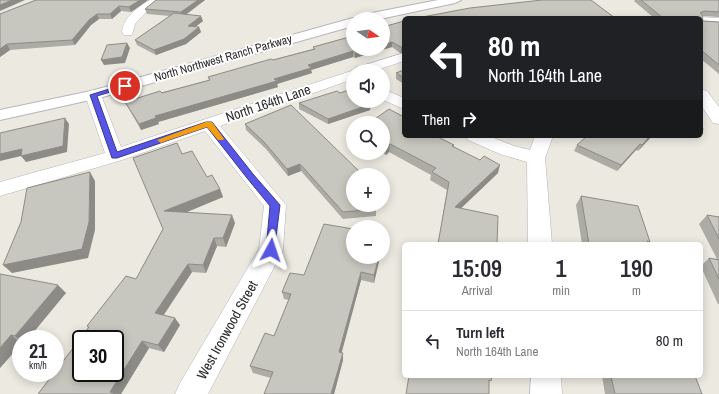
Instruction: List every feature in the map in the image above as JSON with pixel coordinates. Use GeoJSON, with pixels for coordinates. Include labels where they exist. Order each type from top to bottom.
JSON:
{"type":"FeatureCollection","features":[{"type":"Feature","properties":{"kind":"main road"},"geometry":{"type":"LineString","coordinates":[[390,13],[455,0]]}},
{"type":"Feature","properties":{"kind":"main road","name":"North Northwest Ranch Parkway"},"geometry":{"type":"LineString","coordinates":[[0,115],[93,95],[346,24]]}},
{"type":"Feature","properties":{"kind":"street"},"geometry":{"type":"LineString","coordinates":[[128,32],[129,23],[154,0]]}},
{"type":"Feature","properties":{"kind":"street"},"geometry":{"type":"LineString","coordinates":[[703,21],[719,22]]}},
{"type":"Feature","properties":{"kind":"street","name":"North 164th Lane"},"geometry":{"type":"LineString","coordinates":[[383,64],[402,58]]}},
{"type":"Feature","properties":{"kind":"street","name":"North 164th Lane"},"geometry":{"type":"LineString","coordinates":[[0,189],[114,156],[346,76]]}},
{"type":"Feature","properties":{"kind":"street"},"geometry":{"type":"LineString","coordinates":[[93,95],[114,156]]}},
{"type":"Feature","properties":{"kind":"street"},"geometry":{"type":"LineString","coordinates":[[390,97],[402,103]]}},
{"type":"Feature","properties":{"kind":"street"},"geometry":{"type":"LineString","coordinates":[[703,97],[719,119]]}},
{"type":"Feature","properties":{"kind":"street","name":"West Ironwood Street"},"geometry":{"type":"LineString","coordinates":[[191,394],[271,250],[275,205],[209,124]]}},
{"type":"Feature","properties":{"kind":"street"},"geometry":{"type":"LineString","coordinates":[[479,138],[507,150],[536,158]]}},
{"type":"Feature","properties":{"kind":"street"},"geometry":{"type":"LineString","coordinates":[[540,242],[536,158],[543,138]]}},
{"type":"Feature","properties":{"kind":"street"},"geometry":{"type":"LineString","coordinates":[[546,378],[546,394]]}},
{"type":"Feature","properties":{"kind":"building"},"geometry":{"type":"Polygon","coordinates":[[[0,0],[12,0],[0,5],[0,0]]]}},
{"type":"Feature","properties":{"kind":"building"},"geometry":{"type":"Polygon","coordinates":[[[36,0],[140,0],[129,7],[119,6],[110,14],[97,14],[89,20],[72,40],[7,44],[0,49],[0,14],[36,0]]]}},
{"type":"Feature","properties":{"kind":"building"},"geometry":{"type":"Polygon","coordinates":[[[156,0],[198,0],[181,12],[145,9],[156,0]]]}},
{"type":"Feature","properties":{"kind":"building"},"geometry":{"type":"Polygon","coordinates":[[[542,0],[591,0],[612,16],[428,16],[470,8],[542,0]]]}},
{"type":"Feature","properties":{"kind":"building"},"geometry":{"type":"Polygon","coordinates":[[[641,0],[719,0],[719,12],[704,11],[700,13],[702,16],[661,16],[641,0]]]}},
{"type":"Feature","properties":{"kind":"building"},"geometry":{"type":"Polygon","coordinates":[[[174,13],[201,16],[188,26],[199,27],[184,39],[154,50],[135,40],[174,13]]]}},
{"type":"Feature","properties":{"kind":"building"},"geometry":{"type":"Polygon","coordinates":[[[703,21],[719,22],[719,65],[703,52],[703,21]]]}},
{"type":"Feature","properties":{"kind":"building"},"geometry":{"type":"Polygon","coordinates":[[[402,22],[402,47],[392,42],[390,43],[390,25],[402,22]]]}},
{"type":"Feature","properties":{"kind":"building"},"geometry":{"type":"Polygon","coordinates":[[[346,38],[346,53],[308,65],[311,68],[274,79],[277,81],[155,116],[156,118],[139,124],[125,102],[160,91],[162,93],[210,80],[208,77],[271,59],[273,60],[315,49],[313,47],[346,38]]]}},
{"type":"Feature","properties":{"kind":"building"},"geometry":{"type":"Polygon","coordinates":[[[127,43],[122,57],[101,60],[107,45],[127,43]]]}},
{"type":"Feature","properties":{"kind":"building"},"geometry":{"type":"Polygon","coordinates":[[[402,71],[402,77],[396,73],[402,71]]]}},
{"type":"Feature","properties":{"kind":"building"},"geometry":{"type":"Polygon","coordinates":[[[337,91],[340,93],[346,91],[346,108],[360,108],[328,119],[299,103],[337,91]]]}},
{"type":"Feature","properties":{"kind":"building"},"geometry":{"type":"Polygon","coordinates":[[[291,105],[356,168],[346,168],[346,212],[343,212],[300,164],[287,169],[264,142],[245,124],[291,105]]]}},
{"type":"Feature","properties":{"kind":"building"},"geometry":{"type":"Polygon","coordinates":[[[389,109],[402,116],[402,138],[440,138],[454,145],[452,146],[480,160],[484,156],[500,165],[455,207],[498,216],[497,242],[438,242],[449,182],[432,172],[436,168],[390,144],[390,116],[379,116],[389,109]]]}},
{"type":"Feature","properties":{"kind":"building"},"geometry":{"type":"Polygon","coordinates":[[[65,118],[63,146],[21,156],[22,149],[0,154],[0,133],[65,118]]]}},
{"type":"Feature","properties":{"kind":"building"},"geometry":{"type":"Polygon","coordinates":[[[585,138],[648,138],[642,145],[640,144],[621,165],[577,145],[585,138]]]}},
{"type":"Feature","properties":{"kind":"building"},"geometry":{"type":"Polygon","coordinates":[[[177,143],[182,154],[192,151],[207,177],[212,175],[220,189],[164,211],[232,215],[223,238],[214,238],[203,265],[188,264],[155,313],[175,318],[158,345],[142,341],[124,370],[124,330],[87,330],[89,327],[87,326],[126,276],[136,279],[163,229],[133,158],[177,143]]]}},
{"type":"Feature","properties":{"kind":"building"},"geometry":{"type":"Polygon","coordinates":[[[90,172],[89,222],[82,249],[3,265],[21,222],[27,188],[90,172]]]}},
{"type":"Feature","properties":{"kind":"building"},"geometry":{"type":"Polygon","coordinates":[[[581,196],[638,206],[650,242],[647,241],[589,242],[581,196]]]}},
{"type":"Feature","properties":{"kind":"building"},"geometry":{"type":"Polygon","coordinates":[[[707,215],[719,217],[719,239],[707,215]]]}},
{"type":"Feature","properties":{"kind":"building"},"geometry":{"type":"Polygon","coordinates":[[[324,224],[346,228],[346,264],[377,264],[374,275],[361,272],[339,352],[343,353],[331,394],[264,394],[273,372],[250,366],[265,333],[274,336],[291,294],[282,292],[290,273],[304,275],[324,224]]]}},
{"type":"Feature","properties":{"kind":"building"},"geometry":{"type":"Polygon","coordinates":[[[709,258],[719,260],[719,279],[709,258]]]}},
{"type":"Feature","properties":{"kind":"building"},"geometry":{"type":"Polygon","coordinates":[[[0,274],[58,285],[20,330],[12,330],[12,335],[0,348],[0,274]]]}},
{"type":"Feature","properties":{"kind":"building"},"geometry":{"type":"Polygon","coordinates":[[[72,350],[72,382],[116,382],[110,392],[116,394],[38,394],[47,382],[64,382],[64,360],[72,350]]]}},
{"type":"Feature","properties":{"kind":"building"},"geometry":{"type":"Polygon","coordinates":[[[409,378],[492,378],[491,381],[489,380],[489,394],[406,394],[409,378]]]}},
{"type":"Feature","properties":{"kind":"building"},"geometry":{"type":"Polygon","coordinates":[[[611,378],[696,378],[702,394],[615,394],[611,378]]]}},
{"type":"Feature","properties":{"kind":"slow traffic"},"geometry":{"type":"LineString","coordinates":[[161,140],[209,124],[220,139]]}},
{"type":"Feature","properties":{"kind":"route"},"geometry":{"type":"LineString","coordinates":[[125,86],[93,95],[114,156],[209,124],[275,205],[271,250]]}}]}
